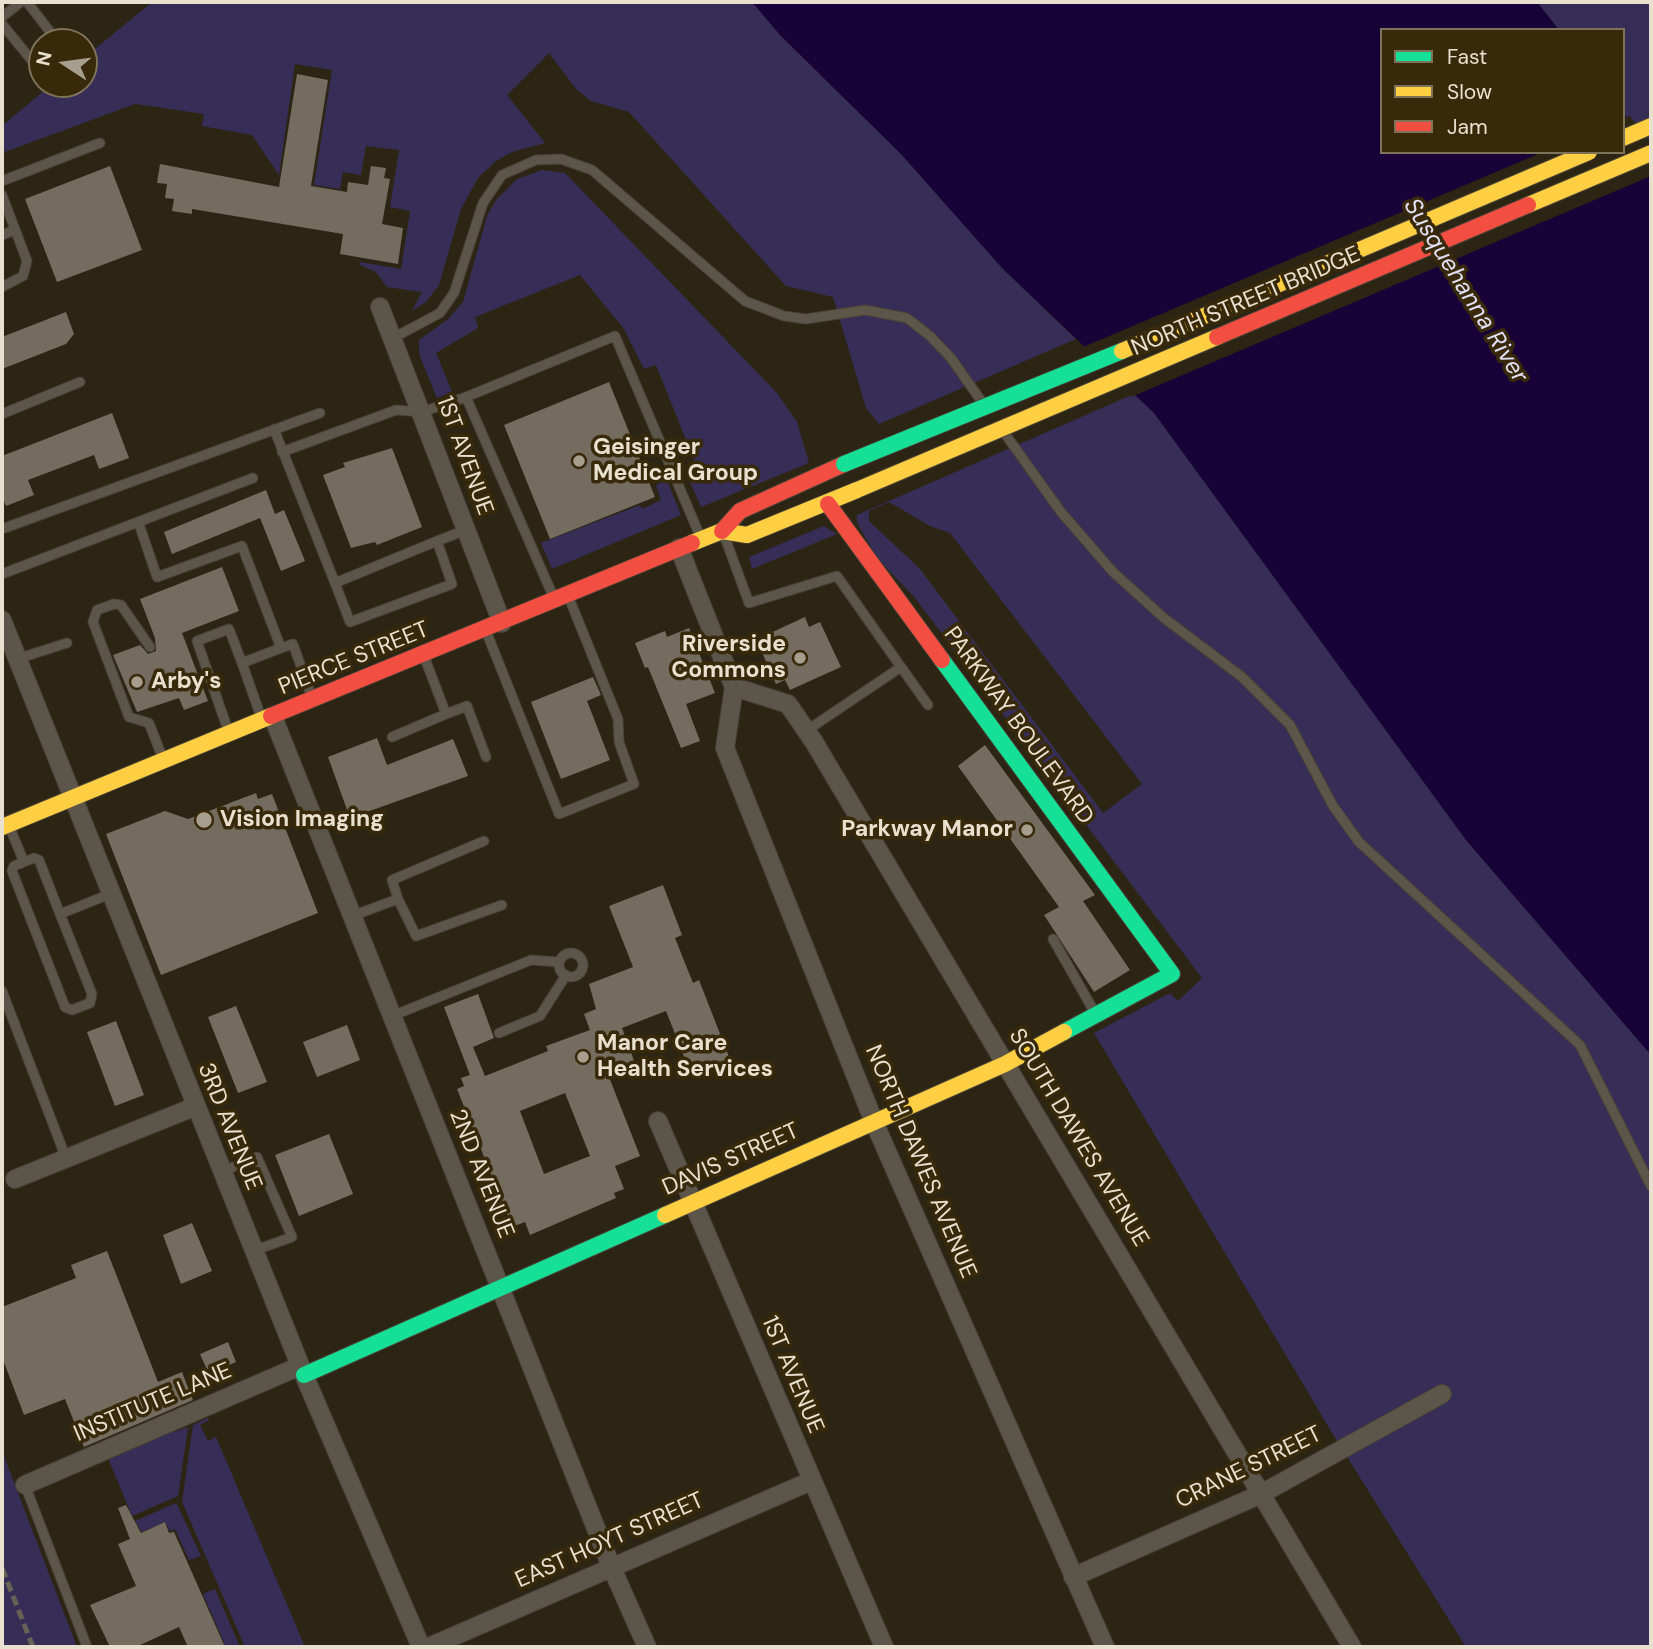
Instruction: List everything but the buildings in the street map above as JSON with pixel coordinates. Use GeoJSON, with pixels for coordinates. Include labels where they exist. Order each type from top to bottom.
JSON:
{"type":"FeatureCollection","features":[{"type":"Feature","properties":{"kind":"main road"},"geometry":{"type":"LineString","coordinates":[[1625,137],[1651,126]]}},
{"type":"Feature","properties":{"kind":"main road","name":"NORTH STREET BRIDGE"},"geometry":{"type":"LineString","coordinates":[[857,490],[1651,153]]}},
{"type":"Feature","properties":{"kind":"main road","name":"NORTH STREET BRIDGE"},"geometry":{"type":"LineString","coordinates":[[844,464],[1080,369],[1584,154]]}},
{"type":"Feature","properties":{"kind":"main road","name":"PIERCE STREET"},"geometry":{"type":"LineString","coordinates":[[5,826],[722,531],[740,511],[844,464]]}},
{"type":"Feature","properties":{"kind":"main road","name":"PIERCE STREET"},"geometry":{"type":"LineString","coordinates":[[722,531],[747,534],[828,504],[857,490]]}},
{"type":"Feature","properties":{"kind":"main road","name":"PARKWAY BOULEVARD"},"geometry":{"type":"LineString","coordinates":[[828,504],[1172,974]]}},
{"type":"Feature","properties":{"kind":"main road","name":"DAVIS STREET"},"geometry":{"type":"LineString","coordinates":[[302,1371],[501,1290],[691,1202],[1005,1064],[1172,974]]}},
{"type":"Feature","properties":{"kind":"street","name":"1ST AVENUE"},"geometry":{"type":"LineString","coordinates":[[380,307],[395,337],[466,530],[494,626]]}},
{"type":"Feature","properties":{"kind":"street"},"geometry":{"type":"LineString","coordinates":[[679,548],[734,687]]}},
{"type":"Feature","properties":{"kind":"street","name":"3RD AVENUE"},"geometry":{"type":"LineString","coordinates":[[2,620],[194,1107],[302,1371],[421,1647]]}},
{"type":"Feature","properties":{"kind":"street","name":"SOUTH DAWES AVENUE"},"geometry":{"type":"LineString","coordinates":[[734,687],[788,704],[806,731],[1352,1647]]}},
{"type":"Feature","properties":{"kind":"street","name":"NORTH DAWES AVENUE"},"geometry":{"type":"LineString","coordinates":[[734,687],[725,748],[874,1122],[1105,1647]]}},
{"type":"Feature","properties":{"kind":"street","name":"2ND AVENUE"},"geometry":{"type":"LineString","coordinates":[[268,719],[352,916],[611,1566],[647,1647]]}},
{"type":"Feature","properties":{"kind":"street"},"geometry":{"type":"LineString","coordinates":[[15,1179],[194,1107]]}},
{"type":"Feature","properties":{"kind":"street","name":"1ST AVENUE"},"geometry":{"type":"LineString","coordinates":[[658,1121],[884,1647]]}},
{"type":"Feature","properties":{"kind":"street","name":"INSTITUTE LANE"},"geometry":{"type":"LineString","coordinates":[[25,1485],[302,1371]]}},
{"type":"Feature","properties":{"kind":"street","name":"CRANE STREET"},"geometry":{"type":"LineString","coordinates":[[1073,1577],[1261,1494],[1443,1394]]}},
{"type":"Feature","properties":{"kind":"street","name":"EAST HOYT STREET"},"geometry":{"type":"LineString","coordinates":[[429,1647],[811,1480]]}},
{"type":"Feature","properties":{"kind":"lane"},"geometry":{"type":"LineString","coordinates":[[2,17],[21,2]]}},
{"type":"Feature","properties":{"kind":"lane"},"geometry":{"type":"LineString","coordinates":[[27,2],[47,28]]}},
{"type":"Feature","properties":{"kind":"lane"},"geometry":{"type":"LineString","coordinates":[[2,24],[28,56]]}},
{"type":"Feature","properties":{"kind":"lane"},"geometry":{"type":"LineString","coordinates":[[2,181],[100,143]]}},
{"type":"Feature","properties":{"kind":"lane"},"geometry":{"type":"LineString","coordinates":[[395,337],[440,313],[454,293],[483,203],[502,175],[536,160],[561,159],[592,170],[745,301],[784,316],[806,319],[865,310],[907,318],[930,336],[951,358],[1061,512],[1113,572],[1164,618],[1242,677],[1290,725],[1333,806],[1359,842],[1580,1045],[1651,1186]]}},
{"type":"Feature","properties":{"kind":"lane"},"geometry":{"type":"LineString","coordinates":[[2,195],[27,261],[23,276],[2,287]]}},
{"type":"Feature","properties":{"kind":"lane"},"geometry":{"type":"LineString","coordinates":[[2,235],[15,230]]}},
{"type":"Feature","properties":{"kind":"lane"},"geometry":{"type":"LineString","coordinates":[[282,452],[396,411],[422,412],[466,397],[615,336],[701,539]]}},
{"type":"Feature","properties":{"kind":"lane"},"geometry":{"type":"LineString","coordinates":[[2,414],[79,382]]}},
{"type":"Feature","properties":{"kind":"lane"},"geometry":{"type":"LineString","coordinates":[[466,397],[618,719],[619,742],[634,784],[559,814],[494,626]]}},
{"type":"Feature","properties":{"kind":"lane"},"geometry":{"type":"LineString","coordinates":[[2,529],[320,412]]}},
{"type":"Feature","properties":{"kind":"lane"},"geometry":{"type":"LineString","coordinates":[[274,429],[351,622],[452,584],[438,541]]}},
{"type":"Feature","properties":{"kind":"lane"},"geometry":{"type":"LineString","coordinates":[[2,573],[139,524],[253,478]]}},
{"type":"Feature","properties":{"kind":"lane"},"geometry":{"type":"LineString","coordinates":[[139,524],[157,577],[242,546],[281,648]]}},
{"type":"Feature","properties":{"kind":"lane"},"geometry":{"type":"LineString","coordinates":[[335,583],[466,530]]}},
{"type":"Feature","properties":{"kind":"lane"},"geometry":{"type":"LineString","coordinates":[[722,531],[749,603],[836,576],[928,705]]}},
{"type":"Feature","properties":{"kind":"lane"},"geometry":{"type":"LineString","coordinates":[[150,647],[121,606],[114,604],[97,610],[93,622],[129,717],[149,723],[164,761]]}},
{"type":"Feature","properties":{"kind":"lane"},"geometry":{"type":"LineString","coordinates":[[230,734],[197,642],[229,629],[268,719]]}},
{"type":"Feature","properties":{"kind":"lane"},"geometry":{"type":"LineString","coordinates":[[17,659],[67,643]]}},
{"type":"Feature","properties":{"kind":"lane"},"geometry":{"type":"LineString","coordinates":[[242,663],[293,643],[312,700]]}},
{"type":"Feature","properties":{"kind":"lane"},"geometry":{"type":"LineString","coordinates":[[424,655],[446,714]]}},
{"type":"Feature","properties":{"kind":"lane"},"geometry":{"type":"LineString","coordinates":[[806,731],[901,667]]}},
{"type":"Feature","properties":{"kind":"lane"},"geometry":{"type":"LineString","coordinates":[[392,737],[467,706],[486,757]]}},
{"type":"Feature","properties":{"kind":"lane"},"geometry":{"type":"LineString","coordinates":[[5,826],[24,862]]}},
{"type":"Feature","properties":{"kind":"lane"},"geometry":{"type":"LineString","coordinates":[[484,841],[393,880],[398,899],[416,936],[502,905]]}},
{"type":"Feature","properties":{"kind":"lane"},"geometry":{"type":"LineString","coordinates":[[34,858],[39,860],[60,914],[92,994],[90,1003],[72,1010],[65,1007],[12,871],[14,866],[34,858]]}},
{"type":"Feature","properties":{"kind":"lane"},"geometry":{"type":"LineString","coordinates":[[60,914],[110,894]]}},
{"type":"Feature","properties":{"kind":"lane"},"geometry":{"type":"LineString","coordinates":[[352,916],[398,899]]}},
{"type":"Feature","properties":{"kind":"lane"},"geometry":{"type":"LineString","coordinates":[[1053,939],[1096,1015]]}},
{"type":"Feature","properties":{"kind":"lane"},"geometry":{"type":"LineString","coordinates":[[392,1016],[531,960],[559,962],[568,953],[576,953],[582,959],[583,967],[579,974],[566,975],[559,962]]}},
{"type":"Feature","properties":{"kind":"lane"},"geometry":{"type":"LineString","coordinates":[[499,1033],[540,1016],[566,975]]}},
{"type":"Feature","properties":{"kind":"lane"},"geometry":{"type":"LineString","coordinates":[[2,989],[66,1158]]}},
{"type":"Feature","properties":{"kind":"lane"},"geometry":{"type":"LineString","coordinates":[[221,1172],[257,1157],[292,1237],[253,1251]]}},
{"type":"Feature","properties":{"kind":"lane"},"geometry":{"type":"LineString","coordinates":[[25,1485],[86,1647]]}},
{"type":"Feature","properties":{"kind":"shaded area"},"geometry":{"type":"Polygon","coordinates":[[[152,2],[752,2],[781,36],[901,154],[1003,269],[1076,339],[879,424],[866,408],[833,297],[786,286],[629,112],[591,101],[577,90],[549,53],[507,95],[545,143],[512,152],[496,161],[478,178],[461,209],[439,285],[426,302],[412,311],[422,292],[387,287],[376,272],[360,265],[360,262],[401,269],[410,211],[390,207],[399,150],[366,146],[361,175],[343,172],[340,189],[314,185],[332,70],[295,64],[279,175],[252,135],[202,126],[204,114],[135,104],[2,153],[2,126],[35,98],[98,98],[98,46],[152,2]]]}},
{"type":"Feature","properties":{"kind":"shaded area"},"geometry":{"type":"Polygon","coordinates":[[[1537,2],[1651,2],[1651,149],[1625,116],[1625,28],[1557,28],[1537,2]]]}},
{"type":"Feature","properties":{"kind":"shaded area"},"geometry":{"type":"Polygon","coordinates":[[[542,170],[565,173],[777,393],[797,422],[809,463],[701,507],[686,472],[697,467],[656,365],[644,369],[624,329],[580,275],[475,317],[478,328],[436,353],[452,392],[437,398],[419,354],[419,340],[447,320],[463,302],[487,216],[496,200],[517,179],[542,170]]]}},
{"type":"Feature","properties":{"kind":"shaded area"},"geometry":{"type":"Polygon","coordinates":[[[1134,394],[1154,413],[1466,840],[1651,1055],[1651,1647],[1466,1647],[1334,1436],[1094,1033],[1170,993],[1178,1001],[1202,978],[915,598],[878,559],[857,523],[857,515],[1134,394]],[[889,502],[869,511],[869,521],[920,569],[1103,813],[1142,784],[950,533],[930,526],[889,502]]]}},
{"type":"Feature","properties":{"kind":"shaded area"},"geometry":{"type":"Polygon","coordinates":[[[667,480],[681,515],[552,569],[541,543],[640,505],[642,509],[661,500],[656,485],[667,480]]]}},
{"type":"Feature","properties":{"kind":"shaded area"},"geometry":{"type":"Polygon","coordinates":[[[824,526],[837,534],[752,569],[749,557],[824,526]]]}},
{"type":"Feature","properties":{"kind":"shaded area"},"geometry":{"type":"Polygon","coordinates":[[[208,1418],[209,1420],[200,1425],[208,1441],[216,1437],[305,1647],[245,1647],[182,1502],[193,1425],[208,1418]]]}},
{"type":"Feature","properties":{"kind":"shaded area"},"geometry":{"type":"Polygon","coordinates":[[[188,1427],[178,1496],[132,1516],[108,1458],[173,1429],[175,1432],[188,1427]]]}},
{"type":"Feature","properties":{"kind":"shaded area"},"geometry":{"type":"Polygon","coordinates":[[[2,1451],[77,1647],[2,1647],[2,1451]]]}},
{"type":"Feature","properties":{"kind":"shaded area"},"geometry":{"type":"Polygon","coordinates":[[[177,1504],[201,1556],[189,1560],[175,1529],[170,1531],[165,1522],[142,1532],[135,1521],[177,1504]]]}},
{"type":"Feature","properties":{"kind":"shaded area"},"geometry":{"type":"Polygon","coordinates":[[[215,1589],[240,1647],[226,1647],[203,1594],[215,1589]]]}},
{"type":"Feature","properties":{"kind":"water","name":"Susquehanna River"},"geometry":{"type":"Polygon","coordinates":[[[752,2],[1537,2],[1557,28],[1380,28],[1380,154],[1625,154],[1625,116],[1651,149],[1651,1055],[1466,840],[1154,413],[1003,269],[901,154],[781,36],[752,2]]]}},
{"type":"Feature","properties":{"kind":"pier"},"geometry":{"type":"Polygon","coordinates":[[[1630,116],[1651,143],[1651,176],[1131,397],[1081,348],[1538,154],[1625,154],[1625,117],[1630,116]]]}},
{"type":"Feature","properties":{"kind":"railway"},"geometry":{"type":"LineString","coordinates":[[2,1568],[33,1647]]}},
{"type":"Feature","properties":{"kind":"traffic: fast"},"geometry":{"type":"LineString","coordinates":[[844,464],[1122,351]]}},
{"type":"Feature","properties":{"kind":"traffic: fast"},"geometry":{"type":"LineString","coordinates":[[942,660],[1172,974],[1064,1032]]}},
{"type":"Feature","properties":{"kind":"traffic: fast"},"geometry":{"type":"LineString","coordinates":[[304,1375],[665,1215]]}},
{"type":"Feature","properties":{"kind":"traffic: slow"},"geometry":{"type":"LineString","coordinates":[[1625,137],[1651,126]]}},
{"type":"Feature","properties":{"kind":"traffic: slow"},"geometry":{"type":"LineString","coordinates":[[1528,205],[1651,153]]}},
{"type":"Feature","properties":{"kind":"traffic: slow"},"geometry":{"type":"LineString","coordinates":[[1122,351],[1584,154]]}},
{"type":"Feature","properties":{"kind":"traffic: slow"},"geometry":{"type":"LineString","coordinates":[[857,490],[1217,337]]}},
{"type":"Feature","properties":{"kind":"traffic: slow"},"geometry":{"type":"LineString","coordinates":[[692,543],[722,531],[747,535],[857,490]]}},
{"type":"Feature","properties":{"kind":"traffic: slow"},"geometry":{"type":"LineString","coordinates":[[2,827],[271,716]]}},
{"type":"Feature","properties":{"kind":"traffic: slow"},"geometry":{"type":"LineString","coordinates":[[665,1215],[1005,1064],[1064,1032]]}},
{"type":"Feature","properties":{"kind":"traffic: jam"},"geometry":{"type":"LineString","coordinates":[[1217,337],[1528,205]]}},
{"type":"Feature","properties":{"kind":"traffic: jam"},"geometry":{"type":"LineString","coordinates":[[722,531],[740,511],[844,464]]}},
{"type":"Feature","properties":{"kind":"traffic: jam"},"geometry":{"type":"LineString","coordinates":[[828,504],[942,660]]}},
{"type":"Feature","properties":{"kind":"traffic: jam"},"geometry":{"type":"LineString","coordinates":[[271,716],[692,543]]}},
{"type":"Feature","properties":{"kind":"place","name":"Geisinger Medical Group"},"geometry":{"type":"Point","coordinates":[579,461]}},
{"type":"Feature","properties":{"kind":"place","name":"Riverside Commons"},"geometry":{"type":"Point","coordinates":[800,658]}},
{"type":"Feature","properties":{"kind":"place","name":"Arby's"},"geometry":{"type":"Point","coordinates":[137,682]}},
{"type":"Feature","properties":{"kind":"place","name":"Vision Imaging"},"geometry":{"type":"Point","coordinates":[204,820]}},
{"type":"Feature","properties":{"kind":"place","name":"Parkway Manor"},"geometry":{"type":"Point","coordinates":[1027,830]}},
{"type":"Feature","properties":{"kind":"place","name":"Manor Care Health Services"},"geometry":{"type":"Point","coordinates":[583,1057]}}]}
